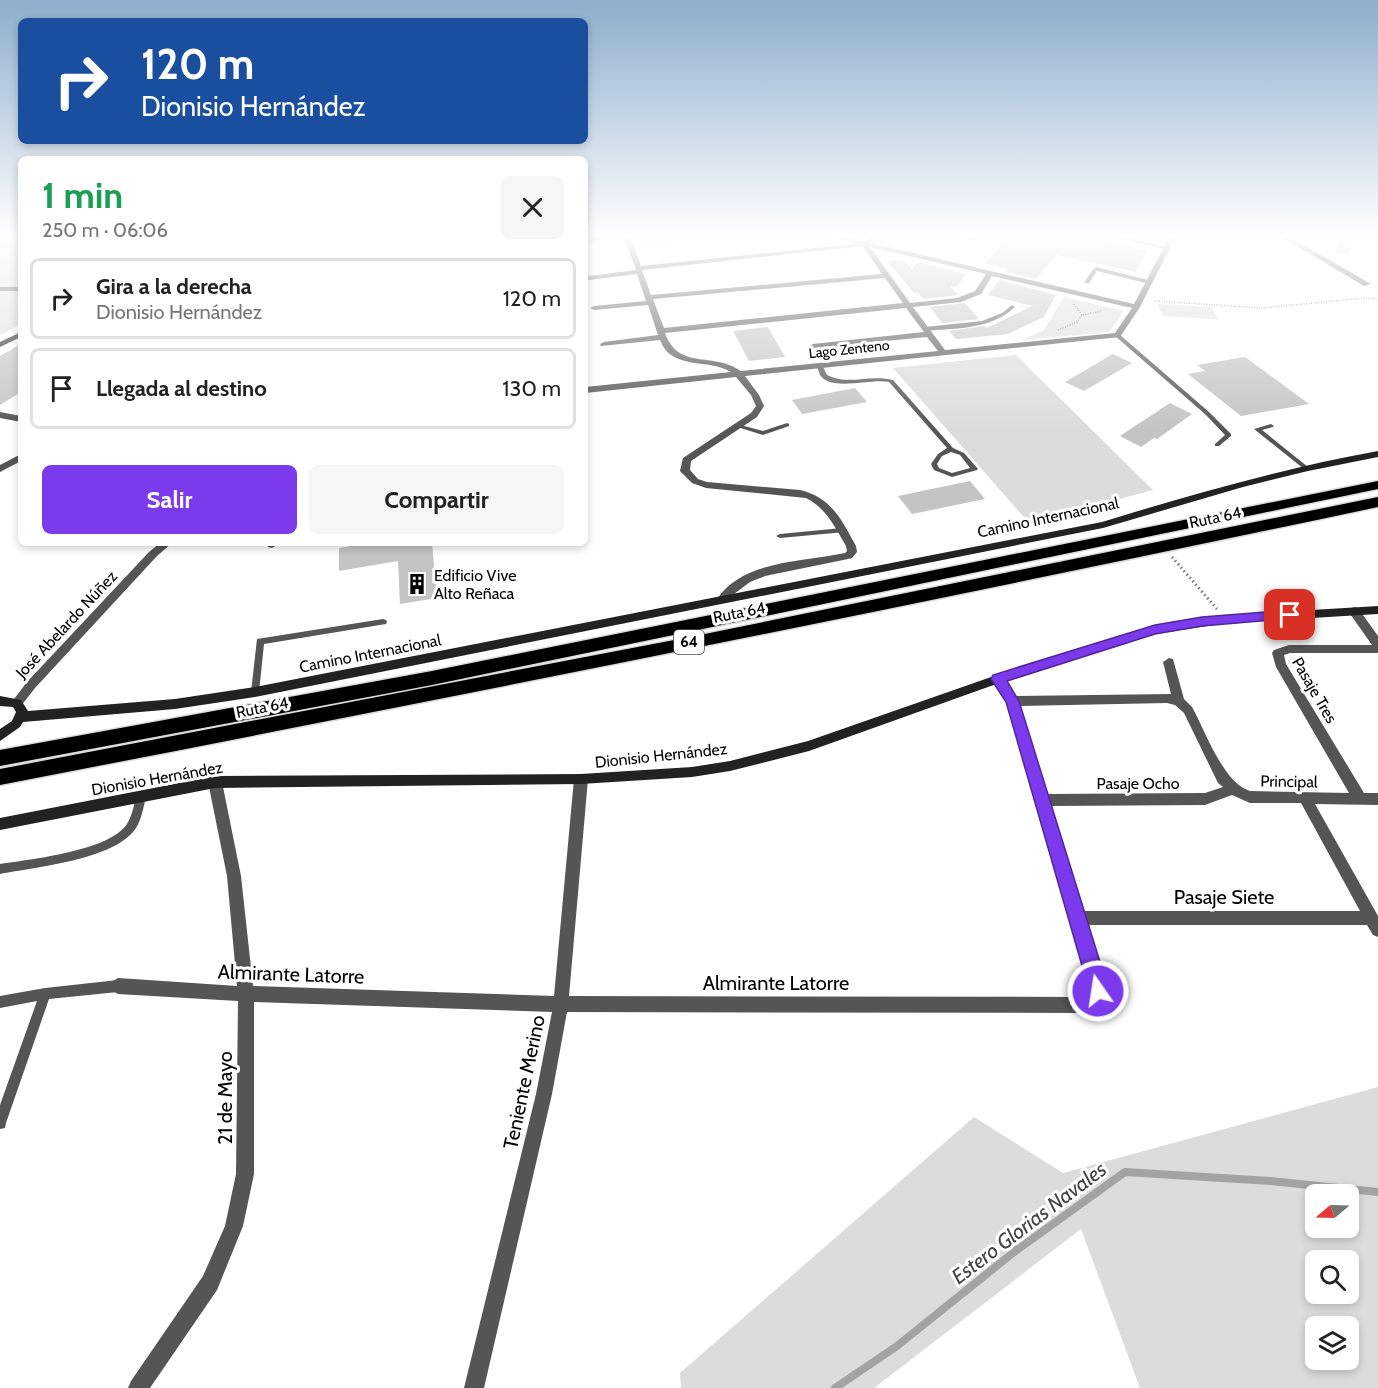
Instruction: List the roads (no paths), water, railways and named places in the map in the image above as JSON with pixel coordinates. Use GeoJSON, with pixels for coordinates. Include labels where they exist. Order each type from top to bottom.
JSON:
{"type":"FeatureCollection","features":[{"type":"Feature","properties":{"kind":"highway","name":"Ruta 64"},"geometry":{"type":"LineString","coordinates":[[0,758],[432,678],[1378,485]]}},
{"type":"Feature","properties":{"kind":"highway","name":"Ruta 64"},"geometry":{"type":"LineString","coordinates":[[0,777],[314,717],[1378,502]]}},
{"type":"Feature","properties":{"kind":"main road"},"geometry":{"type":"LineString","coordinates":[[0,345],[18,336]]}},
{"type":"Feature","properties":{"kind":"main road","name":"Camino Internacional"},"geometry":{"type":"LineString","coordinates":[[20,717],[175,704],[255,692],[1103,525],[1183,499],[1306,468],[1378,454]]}},
{"type":"Feature","properties":{"kind":"main road","name":"Dionisio Hernández"},"geometry":{"type":"LineString","coordinates":[[0,824],[215,782],[581,779],[692,772],[771,757],[809,746],[998,679],[1143,633],[1178,625],[1227,619],[1378,610]]}},
{"type":"Feature","properties":{"kind":"main road"},"geometry":{"type":"LineString","coordinates":[[0,701],[17,703],[22,712],[16,724],[0,736]]}},
{"type":"Feature","properties":{"kind":"street"},"geometry":{"type":"LineString","coordinates":[[594,308],[644,301]]}},
{"type":"Feature","properties":{"kind":"street"},"geometry":{"type":"LineString","coordinates":[[649,301],[666,346],[676,356],[727,364],[741,375],[760,406],[754,415],[686,460],[685,471],[689,476],[712,486],[808,494],[823,502],[842,530]]}},
{"type":"Feature","properties":{"kind":"street"},"geometry":{"type":"LineString","coordinates":[[905,301],[943,353]]}},
{"type":"Feature","properties":{"kind":"street"},"geometry":{"type":"LineString","coordinates":[[604,345],[661,334],[944,301]]}},
{"type":"Feature","properties":{"kind":"street"},"geometry":{"type":"LineString","coordinates":[[1123,301],[1138,304]]}},
{"type":"Feature","properties":{"kind":"street"},"geometry":{"type":"LineString","coordinates":[[1117,335],[1140,301]]}},
{"type":"Feature","properties":{"kind":"street"},"geometry":{"type":"LineString","coordinates":[[813,346],[927,332]]}},
{"type":"Feature","properties":{"kind":"street","name":"Lago Zenteno"},"geometry":{"type":"LineString","coordinates":[[588,390],[1117,335]]}},
{"type":"Feature","properties":{"kind":"street"},"geometry":{"type":"LineString","coordinates":[[0,415],[18,418]]}},
{"type":"Feature","properties":{"kind":"street"},"geometry":{"type":"LineString","coordinates":[[0,469],[18,459]]}},
{"type":"Feature","properties":{"kind":"street","name":"Camino Internacional"},"geometry":{"type":"LineString","coordinates":[[722,599],[729,590],[758,574],[848,556],[852,552],[842,530]]}},
{"type":"Feature","properties":{"kind":"street","name":"José Abelardo Núñez"},"geometry":{"type":"LineString","coordinates":[[17,703],[153,554],[163,546]]}},
{"type":"Feature","properties":{"kind":"street"},"geometry":{"type":"LineString","coordinates":[[1354,611],[1378,645]]}},
{"type":"Feature","properties":{"kind":"street","name":"Pasaje Tres"},"geometry":{"type":"LineString","coordinates":[[1360,799],[1280,664],[1278,653],[1288,649],[1378,649]]}},
{"type":"Feature","properties":{"kind":"street"},"geometry":{"type":"LineString","coordinates":[[1169,662],[1179,701],[1188,710],[1223,779],[1233,789]]}},
{"type":"Feature","properties":{"kind":"street","name":"Almirante Latorre"},"geometry":{"type":"LineString","coordinates":[[118,986],[246,994],[561,1004],[1083,1005],[1095,1000],[1098,991],[1096,978],[1012,701],[998,679]]}},
{"type":"Feature","properties":{"kind":"street"},"geometry":{"type":"LineString","coordinates":[[1012,701],[1167,698],[1179,701]]}},
{"type":"Feature","properties":{"kind":"street","name":"Teniente Merino"},"geometry":{"type":"LineString","coordinates":[[474,1388],[544,1094],[561,1004],[581,779]]}},
{"type":"Feature","properties":{"kind":"street","name":"21 de Mayo"},"geometry":{"type":"LineString","coordinates":[[138,1388],[210,1283],[234,1226],[245,1174],[246,994],[234,876],[215,782]]}},
{"type":"Feature","properties":{"kind":"street","name":"Principal"},"geometry":{"type":"LineString","coordinates":[[1233,789],[1250,797],[1378,799]]}},
{"type":"Feature","properties":{"kind":"street","name":"Pasaje Ocho"},"geometry":{"type":"LineString","coordinates":[[1041,800],[1205,799],[1233,789]]}},
{"type":"Feature","properties":{"kind":"street"},"geometry":{"type":"LineString","coordinates":[[1305,799],[1375,924]]}},
{"type":"Feature","properties":{"kind":"street","name":"Pasaje Siete"},"geometry":{"type":"LineString","coordinates":[[1077,918],[1375,924]]}},
{"type":"Feature","properties":{"kind":"lane"},"geometry":{"type":"LineString","coordinates":[[927,332],[981,323],[1007,312],[1012,307]]}},
{"type":"Feature","properties":{"kind":"lane"},"geometry":{"type":"LineString","coordinates":[[1117,335],[1208,413],[1229,435],[1217,445]]}},
{"type":"Feature","properties":{"kind":"lane"},"geometry":{"type":"LineString","coordinates":[[820,366],[824,376],[836,381],[879,378],[891,381],[951,449],[962,454],[975,469],[952,475],[940,472],[934,464],[935,461],[951,449]]}},
{"type":"Feature","properties":{"kind":"lane"},"geometry":{"type":"LineString","coordinates":[[737,426],[763,433],[787,425]]}},
{"type":"Feature","properties":{"kind":"lane"},"geometry":{"type":"LineString","coordinates":[[1271,426],[1257,429],[1306,468]]}},
{"type":"Feature","properties":{"kind":"lane"},"geometry":{"type":"LineString","coordinates":[[780,536],[842,530]]}},
{"type":"Feature","properties":{"kind":"lane"},"geometry":{"type":"LineString","coordinates":[[255,692],[260,640],[383,622]]}},
{"type":"Feature","properties":{"kind":"lane"},"geometry":{"type":"LineString","coordinates":[[0,869],[93,851],[109,844],[130,828],[141,797]]}},
{"type":"Feature","properties":{"kind":"lane"},"geometry":{"type":"LineString","coordinates":[[0,1002],[45,994],[118,986]]}},
{"type":"Feature","properties":{"kind":"lane"},"geometry":{"type":"LineString","coordinates":[[0,1123],[45,994]]}},
{"type":"Feature","properties":{"kind":"waterway","name":"Estero Glorias Navales"},"geometry":{"type":"LineString","coordinates":[[835,1388],[897,1346],[1014,1252],[1125,1172],[1270,1181],[1378,1192]]}},
{"type":"Feature","properties":{"kind":"place","name":"Edificio Vive Alto Reñaca"},"geometry":{"type":"Point","coordinates":[417,584]}}]}
